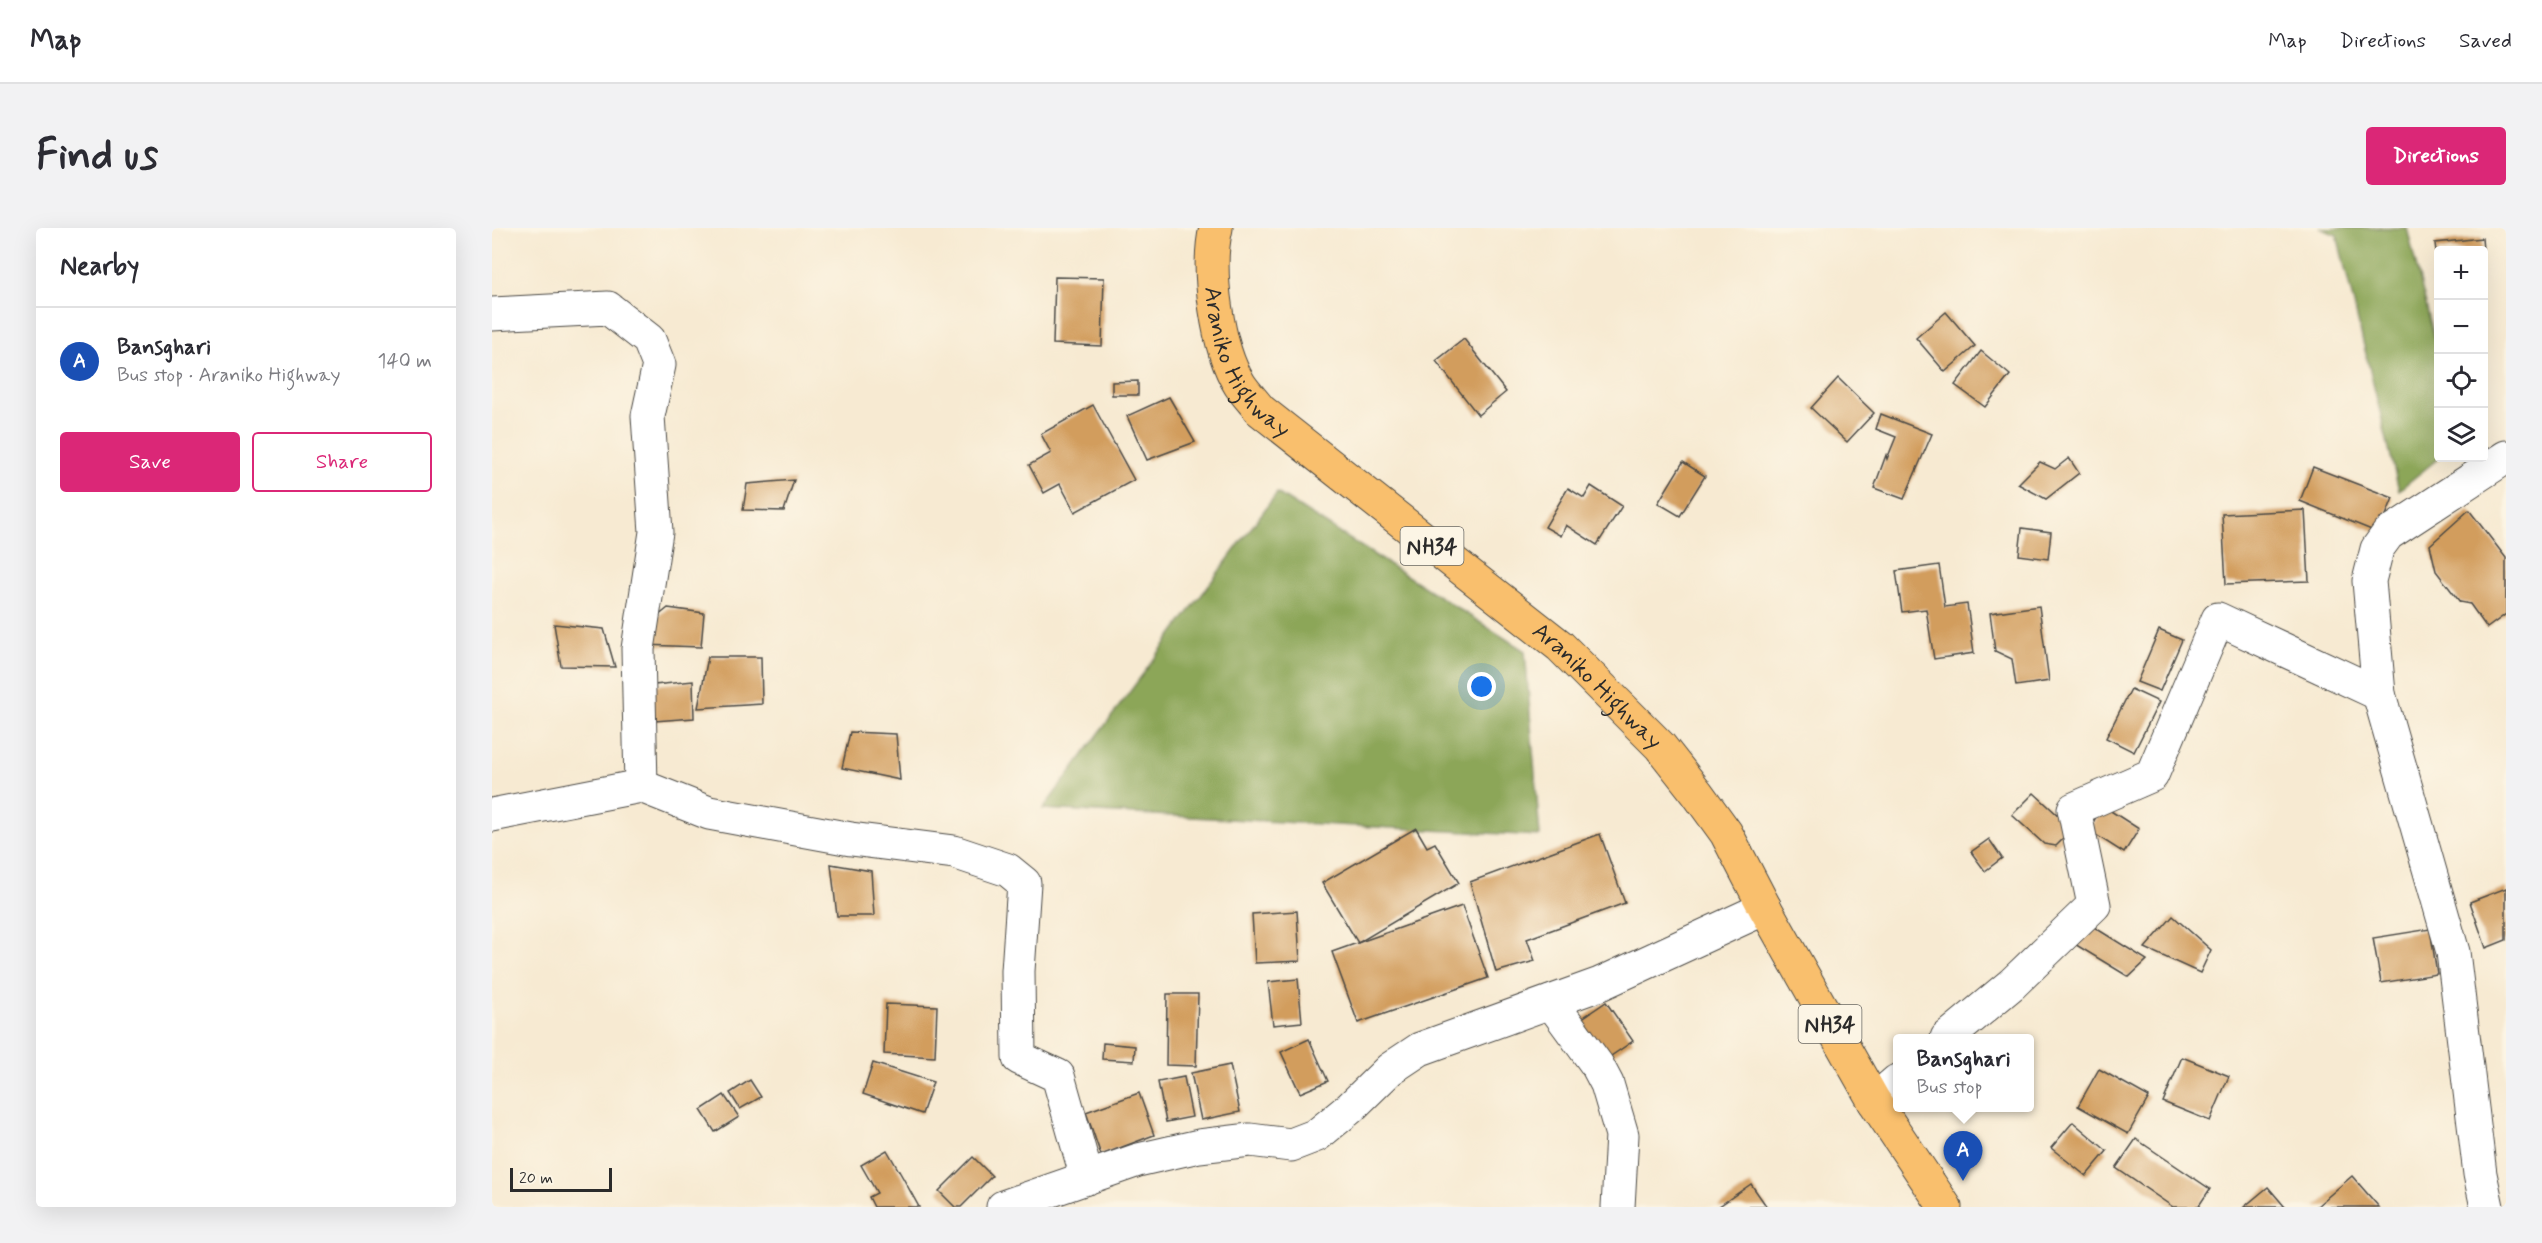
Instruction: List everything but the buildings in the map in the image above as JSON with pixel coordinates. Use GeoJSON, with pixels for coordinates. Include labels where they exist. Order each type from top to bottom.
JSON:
{"type":"FeatureCollection","features":[{"type":"Feature","properties":{"kind":"highway","name":"Araniko Highway"},"geometry":{"type":"LineString","coordinates":[[1216,228],[1213,296],[1224,348],[1239,385],[1260,410],[1568,655],[1659,746],[1726,833],[1765,908],[1893,1106]]}},
{"type":"Feature","properties":{"kind":"highway","name":"Araniko Highway"},"geometry":{"type":"LineString","coordinates":[[1896,1112],[1945,1207]]}},
{"type":"Feature","properties":{"kind":"street"},"geometry":{"type":"LineString","coordinates":[[492,314],[608,308],[649,340],[658,365],[648,416],[656,532],[638,649],[641,786]]}},
{"type":"Feature","properties":{"kind":"street"},"geometry":{"type":"LineString","coordinates":[[2487,1207],[2480,1174],[2453,952],[2379,694],[2369,581],[2377,549],[2388,534],[2506,457]]}},
{"type":"Feature","properties":{"kind":"street"},"geometry":{"type":"LineString","coordinates":[[1952,1034],[2012,984],[2094,905],[2074,809],[2152,775],[2218,619],[2379,694]]}},
{"type":"Feature","properties":{"kind":"street"},"geometry":{"type":"LineString","coordinates":[[492,815],[641,786],[709,813],[851,839],[954,852],[1008,870],[1024,883],[1018,971],[1019,1058],[1058,1076],[1086,1178]]}},
{"type":"Feature","properties":{"kind":"street"},"geometry":{"type":"LineString","coordinates":[[1004,1207],[1138,1160],[1199,1146],[1250,1140],[1291,1145],[1317,1136],[1390,1069],[1420,1049],[1600,984],[1765,908]]}},
{"type":"Feature","properties":{"kind":"street"},"geometry":{"type":"LineString","coordinates":[[1551,1002],[1597,1065],[1607,1084],[1622,1135],[1618,1207]]}},
{"type":"Feature","properties":{"kind":"green space"},"geometry":{"type":"Polygon","coordinates":[[[2320,228],[2407,228],[2434,337],[2434,462],[2399,490],[2337,235],[2320,228]]]}},
{"type":"Feature","properties":{"kind":"green space"},"geometry":{"type":"Polygon","coordinates":[[[1277,493],[1525,651],[1540,836],[1043,809],[1277,493]]]}},
{"type":"Feature","properties":{"kind":"place","name":"Bansghari"},"geometry":{"type":"Point","coordinates":[1963,1181]}}]}
